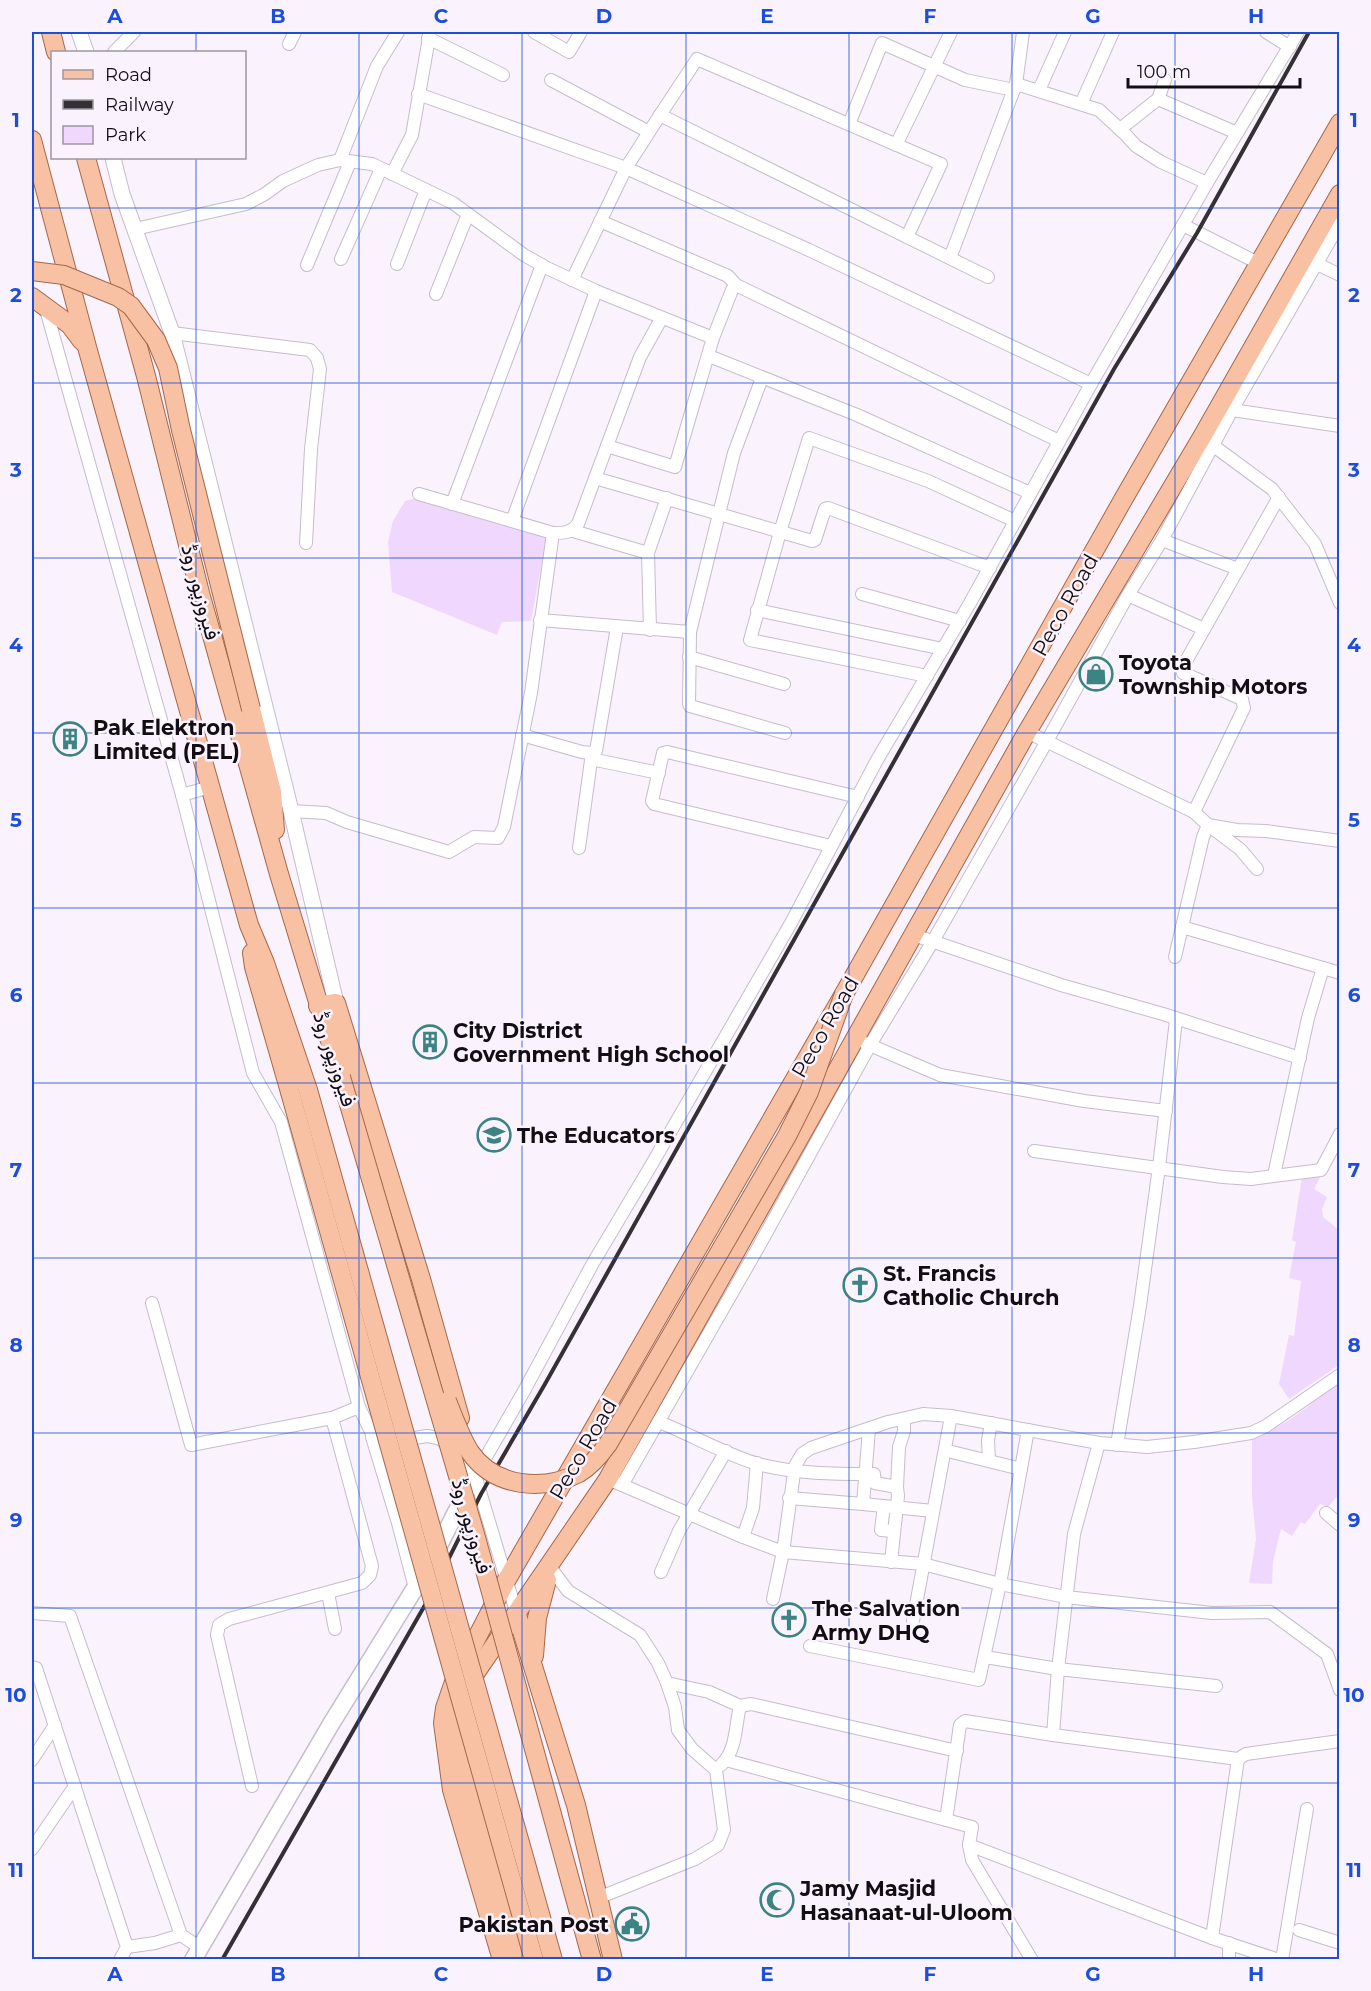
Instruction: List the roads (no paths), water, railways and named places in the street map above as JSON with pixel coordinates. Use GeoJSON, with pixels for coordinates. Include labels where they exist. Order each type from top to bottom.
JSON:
{"type":"FeatureCollection","features":[{"type":"Feature","properties":{"kind":"main road"},"geometry":{"type":"LineString","coordinates":[[51,32],[56,51]]}},
{"type":"Feature","properties":{"kind":"main road","name":"Peco Road"},"geometry":{"type":"LineString","coordinates":[[502,1959],[452,1790],[443,1723],[445,1708],[454,1682],[507,1581],[1340,123]]}},
{"type":"Feature","properties":{"kind":"main road"},"geometry":{"type":"LineString","coordinates":[[32,140],[87,347],[249,925],[265,963],[534,1959]]}},
{"type":"Feature","properties":{"kind":"main road","name":"فیروزپور روڈ"},"geometry":{"type":"LineString","coordinates":[[86,159],[146,376],[200,593],[279,874],[327,1004],[341,1077],[496,1609],[592,1959]]}},
{"type":"Feature","properties":{"kind":"main road","name":"Peco Road"},"geometry":{"type":"LineString","coordinates":[[515,1959],[458,1749],[460,1706],[464,1694],[472,1678],[550,1567],[615,1482],[743,1236],[863,1042],[914,935],[1062,673],[1084,636],[1122,588],[1208,441],[1311,261],[1340,194]]}},
{"type":"Feature","properties":{"kind":"main road"},"geometry":{"type":"LineString","coordinates":[[32,271],[64,276],[118,297],[131,306],[156,340],[168,368],[181,430],[272,792],[279,874]]}},
{"type":"Feature","properties":{"kind":"main road"},"geometry":{"type":"LineString","coordinates":[[38,301],[70,325],[87,347]]}},
{"type":"Feature","properties":{"kind":"main road"},"geometry":{"type":"LineString","coordinates":[[1088,566],[1122,588]]}},
{"type":"Feature","properties":{"kind":"main road"},"geometry":{"type":"LineString","coordinates":[[407,1299],[458,1428],[470,1452],[483,1466],[500,1478],[521,1484],[540,1485],[580,1472],[596,1460],[608,1444],[787,1136],[808,1092],[844,994]]}},
{"type":"Feature","properties":{"kind":"main road"},"geometry":{"type":"LineString","coordinates":[[196,1953],[331,1724],[428,1567],[475,1475],[421,1279],[327,1004]]}},
{"type":"Feature","properties":{"kind":"main road","name":"فیروزپور روڈ"},"geometry":{"type":"LineString","coordinates":[[299,1091],[553,1959]]}},
{"type":"Feature","properties":{"kind":"main road"},"geometry":{"type":"LineString","coordinates":[[534,1672],[537,1618],[550,1567]]}},
{"type":"Feature","properties":{"kind":"main road"},"geometry":{"type":"LineString","coordinates":[[517,1615],[576,1805],[613,1959]]}},
{"type":"Feature","properties":{"kind":"street"},"geometry":{"type":"LineString","coordinates":[[80,32],[86,51]]}},
{"type":"Feature","properties":{"kind":"street"},"geometry":{"type":"LineString","coordinates":[[115,51],[134,32]]}},
{"type":"Feature","properties":{"kind":"street"},"geometry":{"type":"LineString","coordinates":[[289,44],[296,32]]}},
{"type":"Feature","properties":{"kind":"street"},"geometry":{"type":"LineString","coordinates":[[308,265],[377,66],[398,32]]}},
{"type":"Feature","properties":{"kind":"street"},"geometry":{"type":"LineString","coordinates":[[534,32],[550,35],[569,52],[581,32]]}},
{"type":"Feature","properties":{"kind":"street"},"geometry":{"type":"LineString","coordinates":[[896,145],[951,32]]}},
{"type":"Feature","properties":{"kind":"street"},"geometry":{"type":"LineString","coordinates":[[950,258],[1015,87],[1023,32]]}},
{"type":"Feature","properties":{"kind":"street"},"geometry":{"type":"LineString","coordinates":[[1039,90],[1065,32]]}},
{"type":"Feature","properties":{"kind":"street"},"geometry":{"type":"LineString","coordinates":[[1081,104],[1113,32]]}},
{"type":"Feature","properties":{"kind":"street"},"geometry":{"type":"LineString","coordinates":[[1266,32],[1290,47]]}},
{"type":"Feature","properties":{"kind":"street"},"geometry":{"type":"LineString","coordinates":[[475,1475],[524,1391],[593,1263],[768,963],[858,797],[990,568],[1090,384],[1298,32]]}},
{"type":"Feature","properties":{"kind":"street"},"geometry":{"type":"LineString","coordinates":[[341,260],[387,171],[412,135],[429,35],[503,75]]}},
{"type":"Feature","properties":{"kind":"street"},"geometry":{"type":"LineString","coordinates":[[849,124],[885,38],[933,66],[965,80],[1039,90],[1099,110],[1136,146],[1161,162],[1207,183]]}},
{"type":"Feature","properties":{"kind":"street"},"geometry":{"type":"LineString","coordinates":[[572,280],[626,168],[697,59],[941,164],[907,237]]}},
{"type":"Feature","properties":{"kind":"street"},"geometry":{"type":"LineString","coordinates":[[551,80],[649,132]]}},
{"type":"Feature","properties":{"kind":"street"},"geometry":{"type":"LineString","coordinates":[[1120,129],[1158,99],[1165,80]]}},
{"type":"Feature","properties":{"kind":"street"},"geometry":{"type":"LineString","coordinates":[[418,94],[626,168],[809,250],[1090,384]]}},
{"type":"Feature","properties":{"kind":"street"},"geometry":{"type":"LineString","coordinates":[[1158,99],[1237,133]]}},
{"type":"Feature","properties":{"kind":"street"},"geometry":{"type":"LineString","coordinates":[[660,115],[988,277]]}},
{"type":"Feature","properties":{"kind":"street"},"geometry":{"type":"LineString","coordinates":[[113,159],[122,194],[172,333],[291,811],[327,1004]]}},
{"type":"Feature","properties":{"kind":"street"},"geometry":{"type":"LineString","coordinates":[[135,229],[246,204],[266,194],[283,181],[318,165],[345,161],[372,164],[453,203],[524,255],[542,265],[596,291],[713,338]]}},
{"type":"Feature","properties":{"kind":"street"},"geometry":{"type":"LineString","coordinates":[[398,264],[426,190]]}},
{"type":"Feature","properties":{"kind":"street"},"geometry":{"type":"LineString","coordinates":[[436,294],[468,214]]}},
{"type":"Feature","properties":{"kind":"street"},"geometry":{"type":"LineString","coordinates":[[600,221],[728,276],[736,285],[1059,441]]}},
{"type":"Feature","properties":{"kind":"street"},"geometry":{"type":"LineString","coordinates":[[1340,223],[1311,261],[1232,410],[1208,441],[1162,540],[1122,588],[1101,645],[933,941],[863,1042],[759,1246],[659,1422],[615,1482],[783,1552],[923,1564],[1000,1584],[1066,1597],[1212,1613],[1270,1612],[1327,1654],[1340,1690]]}},
{"type":"Feature","properties":{"kind":"street"},"geometry":{"type":"LineString","coordinates":[[1183,225],[1260,264]]}},
{"type":"Feature","properties":{"kind":"street"},"geometry":{"type":"LineString","coordinates":[[1311,261],[1340,275]]}},
{"type":"Feature","properties":{"kind":"street"},"geometry":{"type":"LineString","coordinates":[[452,504],[542,265]]}},
{"type":"Feature","properties":{"kind":"street"},"geometry":{"type":"LineString","coordinates":[[607,446],[675,467],[713,338],[732,290]]}},
{"type":"Feature","properties":{"kind":"street"},"geometry":{"type":"LineString","coordinates":[[512,521],[596,291]]}},
{"type":"Feature","properties":{"kind":"street"},"geometry":{"type":"LineString","coordinates":[[38,301],[182,795],[253,1073],[281,1122],[359,1407],[372,1437],[415,1588]]}},
{"type":"Feature","properties":{"kind":"street"},"geometry":{"type":"LineString","coordinates":[[573,531],[579,524],[640,357],[660,321],[659,317]]}},
{"type":"Feature","properties":{"kind":"street"},"geometry":{"type":"LineString","coordinates":[[172,333],[310,350],[317,358],[320,369],[310,449],[306,543]]}},
{"type":"Feature","properties":{"kind":"street"},"geometry":{"type":"LineString","coordinates":[[709,356],[857,415],[1030,493]]}},
{"type":"Feature","properties":{"kind":"street"},"geometry":{"type":"LineString","coordinates":[[762,378],[734,453],[690,633],[689,706],[785,733]]}},
{"type":"Feature","properties":{"kind":"street"},"geometry":{"type":"LineString","coordinates":[[1232,410],[1340,426]]}},
{"type":"Feature","properties":{"kind":"street"},"geometry":{"type":"LineString","coordinates":[[927,676],[750,640],[808,441],[812,438],[928,481],[1016,521]]}},
{"type":"Feature","properties":{"kind":"street"},"geometry":{"type":"LineString","coordinates":[[1208,441],[1272,489],[1315,544],[1338,597]]}},
{"type":"Feature","properties":{"kind":"street"},"geometry":{"type":"LineString","coordinates":[[595,477],[814,541],[825,509],[828,508],[990,568]]}},
{"type":"Feature","properties":{"kind":"street"},"geometry":{"type":"LineString","coordinates":[[419,494],[553,533],[573,531],[648,553]]}},
{"type":"Feature","properties":{"kind":"street"},"geometry":{"type":"LineString","coordinates":[[1194,813],[1244,708],[1244,703],[1242,699],[1181,671],[1278,497]]}},
{"type":"Feature","properties":{"kind":"street"},"geometry":{"type":"LineString","coordinates":[[650,630],[648,553],[667,498]]}},
{"type":"Feature","properties":{"kind":"street"},"geometry":{"type":"LineString","coordinates":[[291,811],[326,813],[347,822],[449,852],[474,837],[498,838],[504,827],[531,693],[553,533]]}},
{"type":"Feature","properties":{"kind":"street"},"geometry":{"type":"LineString","coordinates":[[1162,540],[1238,569]]}},
{"type":"Feature","properties":{"kind":"street"},"geometry":{"type":"LineString","coordinates":[[1122,588],[1204,629]]}},
{"type":"Feature","properties":{"kind":"street"},"geometry":{"type":"LineString","coordinates":[[862,594],[960,621]]}},
{"type":"Feature","properties":{"kind":"street"},"geometry":{"type":"LineString","coordinates":[[757,610],[943,649]]}},
{"type":"Feature","properties":{"kind":"street"},"geometry":{"type":"LineString","coordinates":[[540,620],[690,633]]}},
{"type":"Feature","properties":{"kind":"street"},"geometry":{"type":"LineString","coordinates":[[579,848],[591,756],[596,751],[616,627]]}},
{"type":"Feature","properties":{"kind":"street"},"geometry":{"type":"LineString","coordinates":[[1084,636],[1101,645]]}},
{"type":"Feature","properties":{"kind":"street"},"geometry":{"type":"LineString","coordinates":[[689,657],[784,684]]}},
{"type":"Feature","properties":{"kind":"street"},"geometry":{"type":"LineString","coordinates":[[1062,673],[1080,682]]}},
{"type":"Feature","properties":{"kind":"street"},"geometry":{"type":"LineString","coordinates":[[1028,732],[1194,813],[1240,849],[1257,869]]}},
{"type":"Feature","properties":{"kind":"street"},"geometry":{"type":"LineString","coordinates":[[522,735],[659,773]]}},
{"type":"Feature","properties":{"kind":"street"},"geometry":{"type":"LineString","coordinates":[[831,846],[654,804],[652,801],[663,753],[667,752],[858,797]]}},
{"type":"Feature","properties":{"kind":"street"},"geometry":{"type":"LineString","coordinates":[[182,795],[210,787]]}},
{"type":"Feature","properties":{"kind":"street"},"geometry":{"type":"LineString","coordinates":[[1208,825],[1340,841]]}},
{"type":"Feature","properties":{"kind":"street"},"geometry":{"type":"LineString","coordinates":[[1175,957],[1203,837],[1208,825]]}},
{"type":"Feature","properties":{"kind":"street"},"geometry":{"type":"LineString","coordinates":[[1182,927],[1340,973]]}},
{"type":"Feature","properties":{"kind":"street"},"geometry":{"type":"LineString","coordinates":[[914,935],[1061,985],[1163,1014],[1300,1058]]}},
{"type":"Feature","properties":{"kind":"street"},"geometry":{"type":"LineString","coordinates":[[1274,1176],[1308,1018],[1323,968]]}},
{"type":"Feature","properties":{"kind":"street"},"geometry":{"type":"LineString","coordinates":[[1117,1445],[1140,1306],[1176,1020]]}},
{"type":"Feature","properties":{"kind":"street"},"geometry":{"type":"LineString","coordinates":[[863,1042],[940,1075],[1084,1101],[1166,1111]]}},
{"type":"Feature","properties":{"kind":"street"},"geometry":{"type":"LineString","coordinates":[[1034,1151],[1251,1179],[1321,1170],[1340,1134]]}},
{"type":"Feature","properties":{"kind":"street"},"geometry":{"type":"LineString","coordinates":[[743,1236],[759,1246]]}},
{"type":"Feature","properties":{"kind":"street"},"geometry":{"type":"LineString","coordinates":[[152,1303],[191,1445],[332,1418],[359,1407]]}},
{"type":"Feature","properties":{"kind":"street"},"geometry":{"type":"LineString","coordinates":[[773,1599],[783,1552],[794,1471],[802,1454],[811,1448],[923,1414],[951,1416],[1098,1443],[1147,1447],[1194,1443],[1251,1432],[1266,1426],[1340,1375]]}},
{"type":"Feature","properties":{"kind":"street"},"geometry":{"type":"LineString","coordinates":[[913,1621],[951,1416]]}},
{"type":"Feature","properties":{"kind":"street"},"geometry":{"type":"LineString","coordinates":[[252,1786],[217,1635],[219,1625],[229,1619],[362,1583],[370,1575],[372,1566],[332,1418]]}},
{"type":"Feature","properties":{"kind":"street"},"geometry":{"type":"LineString","coordinates":[[891,1562],[894,1531],[890,1507],[897,1487],[899,1447],[904,1431],[904,1419]]}},
{"type":"Feature","properties":{"kind":"street"},"geometry":{"type":"LineString","coordinates":[[659,1422],[757,1463],[794,1471],[874,1474],[875,1483],[897,1487]]}},
{"type":"Feature","properties":{"kind":"street"},"geometry":{"type":"LineString","coordinates":[[989,1461],[988,1440],[991,1423]]}},
{"type":"Feature","properties":{"kind":"street"},"geometry":{"type":"LineString","coordinates":[[862,1504],[869,1429]]}},
{"type":"Feature","properties":{"kind":"street"},"geometry":{"type":"LineString","coordinates":[[810,1646],[979,1680],[1000,1584],[1028,1430]]}},
{"type":"Feature","properties":{"kind":"street"},"geometry":{"type":"LineString","coordinates":[[372,1437],[384,1443],[427,1436],[445,1440],[475,1475],[517,1615]]}},
{"type":"Feature","properties":{"kind":"street"},"geometry":{"type":"LineString","coordinates":[[1053,1735],[1058,1669],[1074,1534],[1098,1443]]}},
{"type":"Feature","properties":{"kind":"street"},"geometry":{"type":"LineString","coordinates":[[661,1572],[679,1532],[726,1451]]}},
{"type":"Feature","properties":{"kind":"street"},"geometry":{"type":"LineString","coordinates":[[952,1452],[1021,1469]]}},
{"type":"Feature","properties":{"kind":"street"},"geometry":{"type":"LineString","coordinates":[[743,1537],[753,1508],[757,1463]]}},
{"type":"Feature","properties":{"kind":"street"},"geometry":{"type":"LineString","coordinates":[[789,1498],[933,1511]]}},
{"type":"Feature","properties":{"kind":"street"},"geometry":{"type":"LineString","coordinates":[[1326,1513],[1340,1525]]}},
{"type":"Feature","properties":{"kind":"street"},"geometry":{"type":"LineString","coordinates":[[550,1567],[568,1591],[640,1635],[658,1663],[667,1683],[675,1707],[678,1730],[692,1749],[716,1770],[724,1830],[718,1845],[695,1859],[598,1898]]}},
{"type":"Feature","properties":{"kind":"street"},"geometry":{"type":"LineString","coordinates":[[328,1593],[335,1629]]}},
{"type":"Feature","properties":{"kind":"street"},"geometry":{"type":"LineString","coordinates":[[32,1613],[70,1616],[181,1935],[196,1953]]}},
{"type":"Feature","properties":{"kind":"street"},"geometry":{"type":"LineString","coordinates":[[985,1657],[1058,1669],[1216,1686]]}},
{"type":"Feature","properties":{"kind":"street"},"geometry":{"type":"LineString","coordinates":[[32,1667],[36,1668],[127,1947],[120,1959]]}},
{"type":"Feature","properties":{"kind":"street"},"geometry":{"type":"LineString","coordinates":[[667,1683],[709,1692],[740,1706],[751,1704],[957,1751]]}},
{"type":"Feature","properties":{"kind":"street"},"geometry":{"type":"LineString","coordinates":[[716,1770],[726,1760],[733,1745],[740,1706]]}},
{"type":"Feature","properties":{"kind":"street"},"geometry":{"type":"LineString","coordinates":[[946,1820],[960,1725],[965,1720],[1053,1735],[1238,1759],[1246,1754],[1340,1741]]}},
{"type":"Feature","properties":{"kind":"street"},"geometry":{"type":"LineString","coordinates":[[32,1760],[55,1725]]}},
{"type":"Feature","properties":{"kind":"street"},"geometry":{"type":"LineString","coordinates":[[1212,1938],[1238,1759]]}},
{"type":"Feature","properties":{"kind":"street"},"geometry":{"type":"LineString","coordinates":[[726,1760],[972,1827],[969,1845],[972,1860],[1032,1959]]}},
{"type":"Feature","properties":{"kind":"street"},"geometry":{"type":"LineString","coordinates":[[32,1849],[75,1786]]}},
{"type":"Feature","properties":{"kind":"street"},"geometry":{"type":"LineString","coordinates":[[969,1845],[1212,1938],[1280,1959],[1307,1809]]}},
{"type":"Feature","properties":{"kind":"street"},"geometry":{"type":"LineString","coordinates":[[1299,1930],[1340,1943]]}},
{"type":"Feature","properties":{"kind":"street"},"geometry":{"type":"LineString","coordinates":[[127,1947],[155,1943],[181,1935]]}},
{"type":"Feature","properties":{"kind":"street"},"geometry":{"type":"LineString","coordinates":[[1229,1943],[1229,1959]]}},
{"type":"Feature","properties":{"kind":"railway"},"geometry":{"type":"LineString","coordinates":[[222,1960],[429,1598],[481,1494],[545,1384],[1114,369],[1197,233],[1309,32]]}},
{"type":"Feature","properties":{"kind":"place","name":"Toyota Township Motors"},"geometry":{"type":"Point","coordinates":[1096,674]}},
{"type":"Feature","properties":{"kind":"place","name":"Pak Elektron Limited (PEL)"},"geometry":{"type":"Point","coordinates":[70,739]}},
{"type":"Feature","properties":{"kind":"place","name":"City District Government High School"},"geometry":{"type":"Point","coordinates":[430,1042]}},
{"type":"Feature","properties":{"kind":"place","name":"The Educators"},"geometry":{"type":"Point","coordinates":[494,1135]}},
{"type":"Feature","properties":{"kind":"place","name":"St. Francis Catholic Church"},"geometry":{"type":"Point","coordinates":[860,1285]}},
{"type":"Feature","properties":{"kind":"place","name":"The Salvation Army DHQ"},"geometry":{"type":"Point","coordinates":[789,1620]}},
{"type":"Feature","properties":{"kind":"place","name":"Jamy Masjid Hasanaat-ul-Uloom"},"geometry":{"type":"Point","coordinates":[777,1900]}},
{"type":"Feature","properties":{"kind":"place","name":"Pakistan Post"},"geometry":{"type":"Point","coordinates":[632,1924]}}]}
